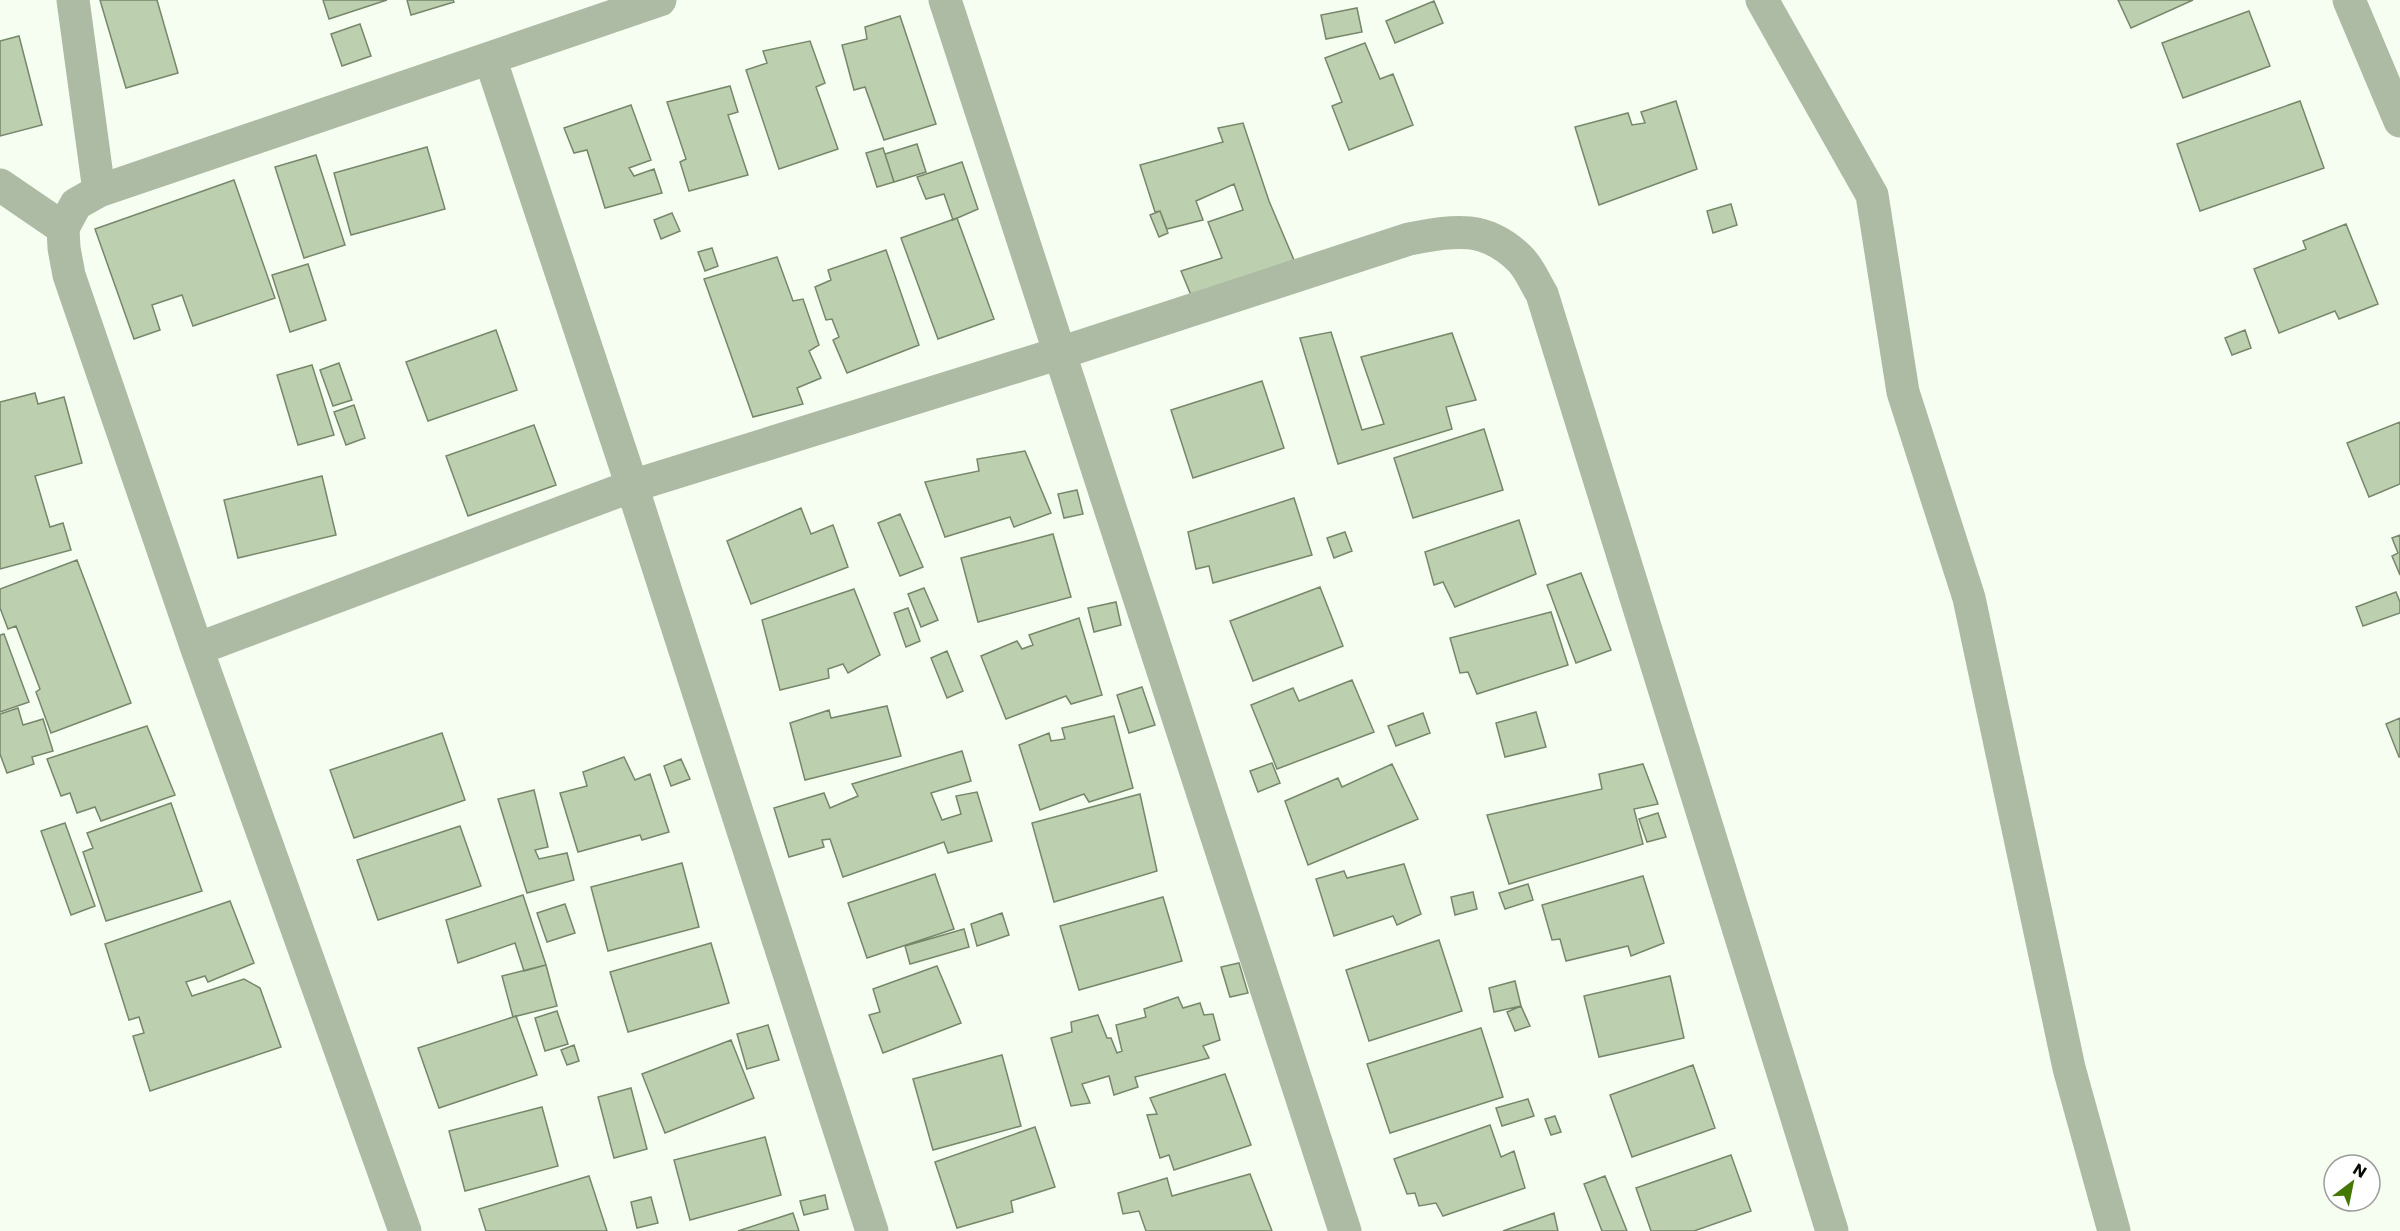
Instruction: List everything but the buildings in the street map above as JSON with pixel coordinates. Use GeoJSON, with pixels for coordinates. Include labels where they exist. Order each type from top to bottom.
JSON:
{"type":"FeatureCollection","features":[{"type":"Feature","properties":{"kind":"street"},"geometry":{"type":"LineString","coordinates":[[74,0],[99,191]]}},
{"type":"Feature","properties":{"kind":"street"},"geometry":{"type":"LineString","coordinates":[[405,1231],[197,649],[69,275],[63,228],[76,204],[99,191],[660,0]]}},
{"type":"Feature","properties":{"kind":"street"},"geometry":{"type":"LineString","coordinates":[[945,0],[1345,1231]]}},
{"type":"Feature","properties":{"kind":"street"},"geometry":{"type":"LineString","coordinates":[[1761,0],[1872,195],[1903,392],[1969,598],[2069,1068],[2114,1231]]}},
{"type":"Feature","properties":{"kind":"street"},"geometry":{"type":"LineString","coordinates":[[2349,0],[2400,121]]}},
{"type":"Feature","properties":{"kind":"street"},"geometry":{"type":"LineString","coordinates":[[490,57],[632,486],[872,1231]]}},
{"type":"Feature","properties":{"kind":"street"},"geometry":{"type":"LineString","coordinates":[[0,185],[63,228]]}},
{"type":"Feature","properties":{"kind":"street"},"geometry":{"type":"LineString","coordinates":[[197,649],[632,486],[1060,353],[1409,239],[1454,231],[1490,237],[1521,259],[1542,294],[1832,1231]]}}]}
